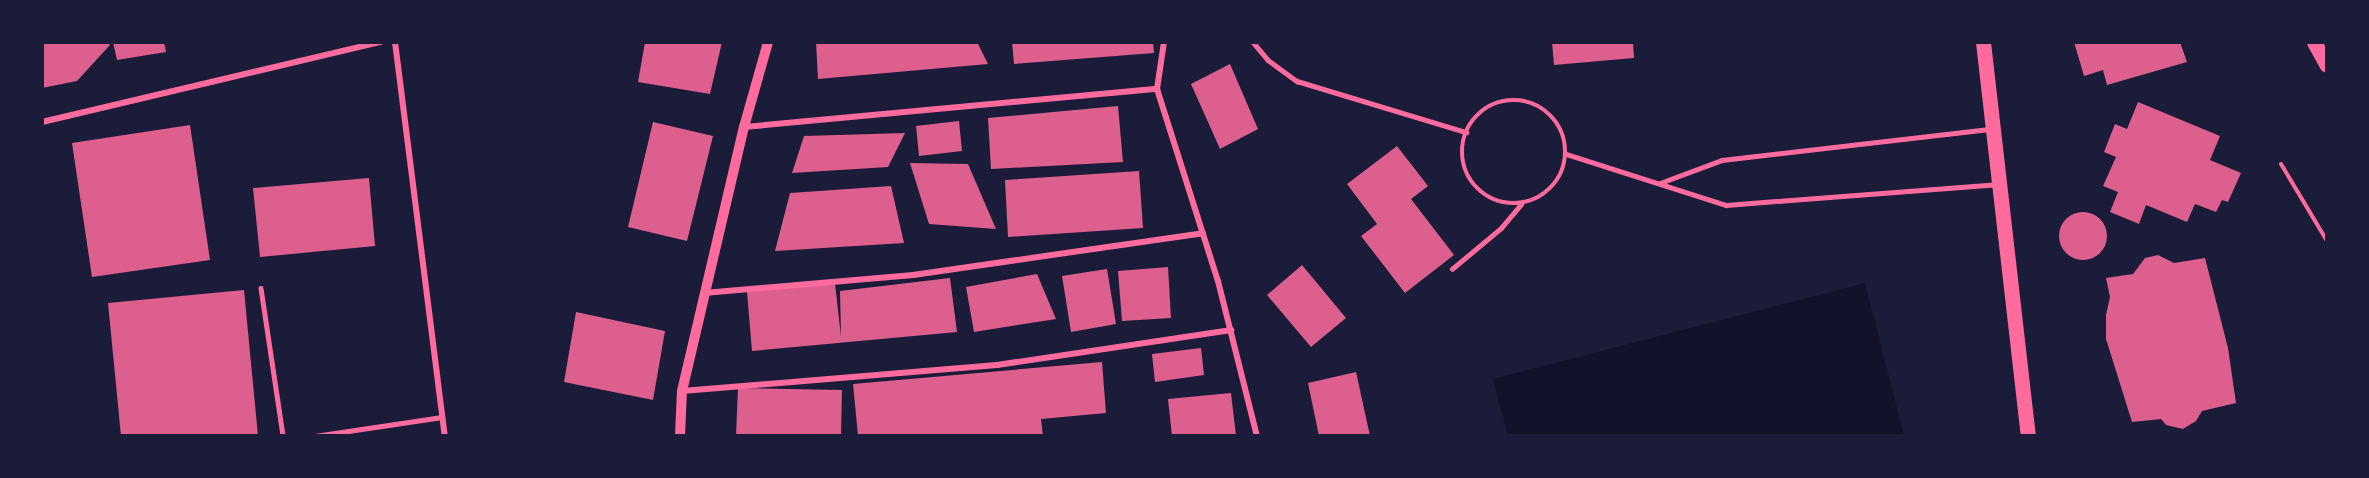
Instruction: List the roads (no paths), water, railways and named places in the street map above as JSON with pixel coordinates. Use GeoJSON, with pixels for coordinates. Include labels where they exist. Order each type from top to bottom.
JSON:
{"type":"FeatureCollection","features":[{"type":"Feature","properties":{"kind":"main road"},"geometry":{"type":"LineString","coordinates":[[2314,42],[2327,65]]}},
{"type":"Feature","properties":{"kind":"main road"},"geometry":{"type":"LineString","coordinates":[[1985,47],[2028,436]]}},
{"type":"Feature","properties":{"kind":"street"},"geometry":{"type":"LineString","coordinates":[[42,122],[381,42]]}},
{"type":"Feature","properties":{"kind":"street"},"geometry":{"type":"LineString","coordinates":[[395,42],[445,436]]}},
{"type":"Feature","properties":{"kind":"street"},"geometry":{"type":"LineString","coordinates":[[680,436],[682,391],[744,127],[768,42]]}},
{"type":"Feature","properties":{"kind":"street"},"geometry":{"type":"LineString","coordinates":[[1164,42],[1158,89],[1203,232],[1257,436]]}},
{"type":"Feature","properties":{"kind":"street"},"geometry":{"type":"LineString","coordinates":[[744,127],[1158,89]]}},
{"type":"Feature","properties":{"kind":"street"},"geometry":{"type":"LineString","coordinates":[[704,293],[913,275],[1203,232]]}},
{"type":"Feature","properties":{"kind":"street"},"geometry":{"type":"LineString","coordinates":[[682,391],[997,365],[1230,330]]}},
{"type":"Feature","properties":{"kind":"lane"},"geometry":{"type":"LineString","coordinates":[[1253,42],[1268,60],[1297,81],[1466,132]]}},
{"type":"Feature","properties":{"kind":"lane"},"geometry":{"type":"LineString","coordinates":[[1508,101],[1526,101],[1542,108],[1556,120],[1564,136],[1566,154],[1562,172],[1552,187],[1539,198],[1521,204],[1503,203],[1486,196],[1473,184],[1465,168],[1462,150],[1466,132],[1476,117],[1490,106],[1508,101]]}},
{"type":"Feature","properties":{"kind":"lane"},"geometry":{"type":"LineString","coordinates":[[1660,183],[1722,160],[1993,128]]}},
{"type":"Feature","properties":{"kind":"lane"},"geometry":{"type":"LineString","coordinates":[[1566,154],[1726,205],[1999,183]]}},
{"type":"Feature","properties":{"kind":"lane"},"geometry":{"type":"LineString","coordinates":[[1452,269],[1501,228],[1521,204]]}},
{"type":"Feature","properties":{"kind":"lane"},"geometry":{"type":"LineString","coordinates":[[261,288],[283,436]]}},
{"type":"Feature","properties":{"kind":"lane"},"geometry":{"type":"LineString","coordinates":[[315,436],[442,417]]}}]}
